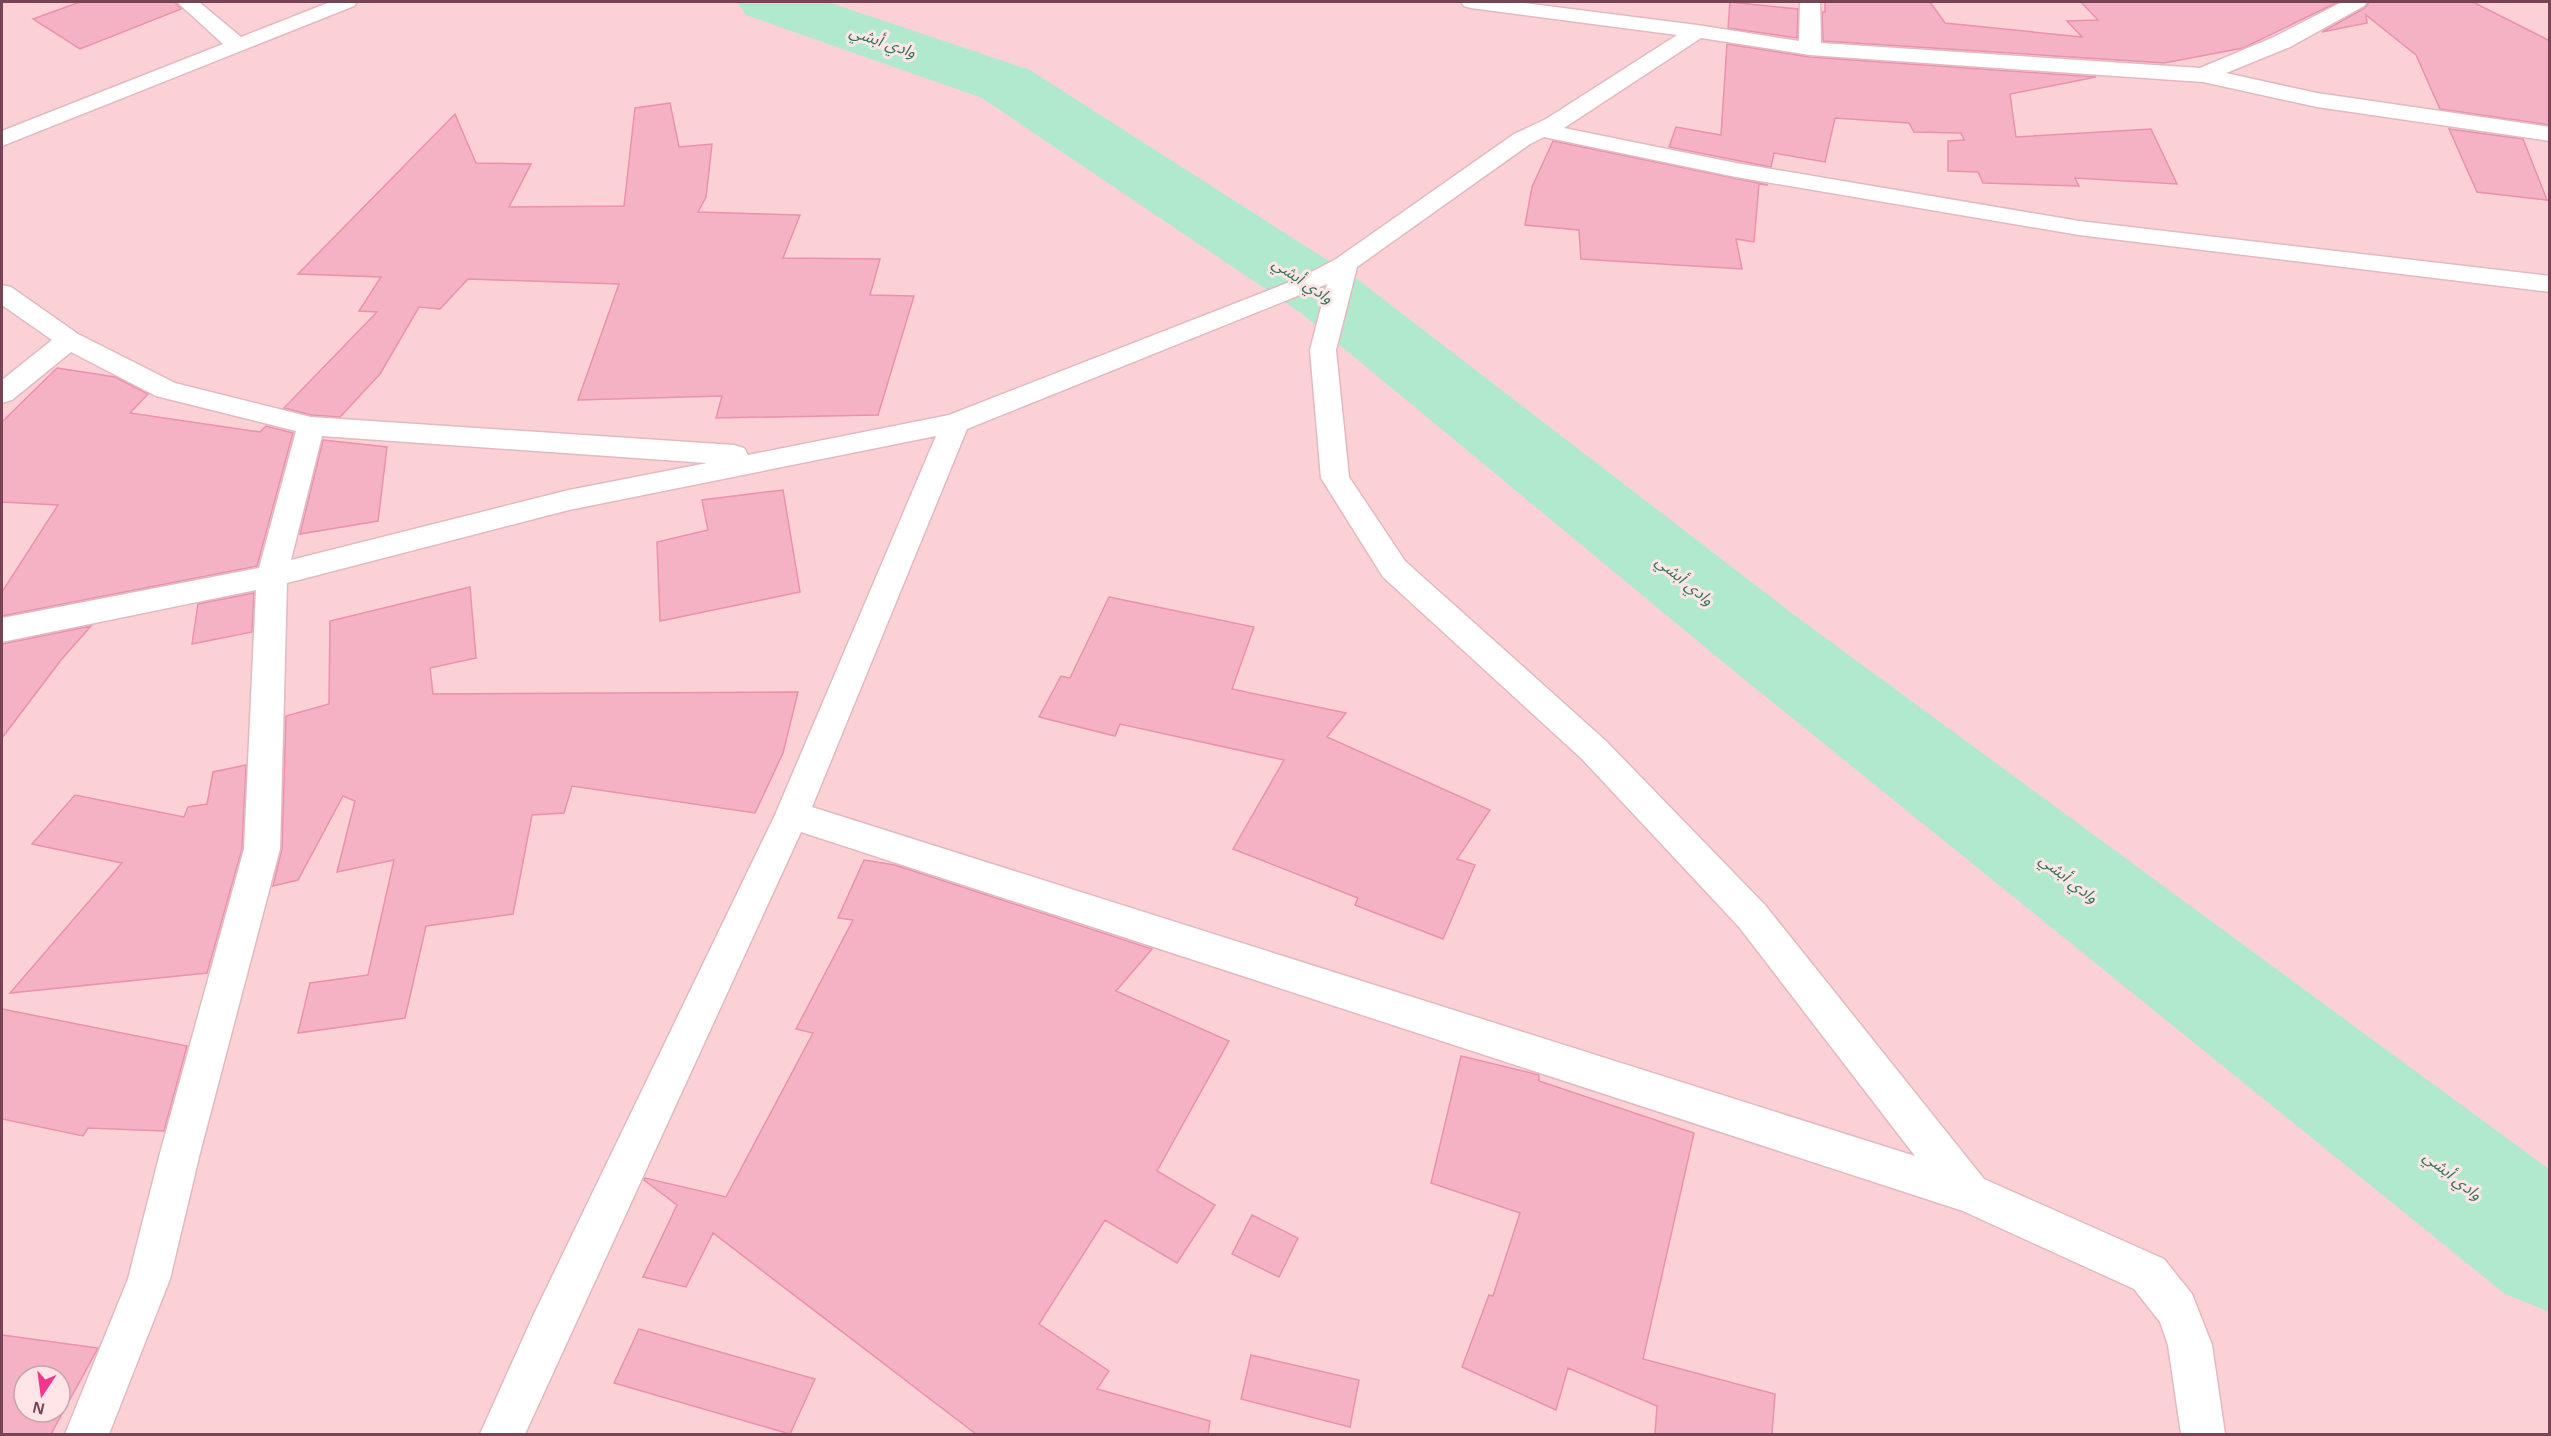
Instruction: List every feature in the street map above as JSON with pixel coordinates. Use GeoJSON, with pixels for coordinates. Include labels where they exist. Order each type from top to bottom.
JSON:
{"type":"FeatureCollection","features":[{"type":"Feature","properties":{"kind":"street"},"geometry":{"type":"LineString","coordinates":[[187,2],[238,45]]}},
{"type":"Feature","properties":{"kind":"street"},"geometry":{"type":"LineString","coordinates":[[2,139],[347,2]]}},
{"type":"Feature","properties":{"kind":"street"},"geometry":{"type":"LineString","coordinates":[[1471,2],[1810,48],[2203,75],[2317,100],[2550,134]]}},
{"type":"Feature","properties":{"kind":"street"},"geometry":{"type":"LineString","coordinates":[[1810,2],[1810,48]]}},
{"type":"Feature","properties":{"kind":"street"},"geometry":{"type":"LineString","coordinates":[[2203,75],[2282,42],[2357,2]]}},
{"type":"Feature","properties":{"kind":"street"},"geometry":{"type":"LineString","coordinates":[[2,630],[272,576],[569,500],[955,423],[1309,283],[1345,264],[1522,140],[1696,31]]}},
{"type":"Feature","properties":{"kind":"street"},"geometry":{"type":"LineString","coordinates":[[1541,130],[1736,170],[2056,225],[2550,284]]}},
{"type":"Feature","properties":{"kind":"street"},"geometry":{"type":"LineString","coordinates":[[1345,264],[1323,350],[1335,477],[1394,569],[1594,750],[1752,916],[1969,1193]]}},
{"type":"Feature","properties":{"kind":"street"},"geometry":{"type":"LineString","coordinates":[[2,293],[69,340],[166,390],[311,426],[778,458]]}},
{"type":"Feature","properties":{"kind":"street"},"geometry":{"type":"LineString","coordinates":[[2,394],[69,340]]}},
{"type":"Feature","properties":{"kind":"street"},"geometry":{"type":"LineString","coordinates":[[502,1434],[548,1331],[792,815],[955,423]]}},
{"type":"Feature","properties":{"kind":"street"},"geometry":{"type":"LineString","coordinates":[[87,1434],[149,1279],[180,1153],[262,849],[272,576],[311,426]]}},
{"type":"Feature","properties":{"kind":"street"},"geometry":{"type":"LineString","coordinates":[[792,815],[1969,1193],[2150,1274],[2177,1309],[2190,1345],[2203,1434]]}},
{"type":"Feature","properties":{"kind":"shaded area"},"geometry":{"type":"Polygon","coordinates":[[[2,2],[2549,2],[2549,1434],[2,1434],[2,2]]]}},
{"type":"Feature","properties":{"kind":"building"},"geometry":{"type":"Polygon","coordinates":[[[80,2],[175,2],[181,9],[80,49],[33,19],[80,2]]]}},
{"type":"Feature","properties":{"kind":"building"},"geometry":{"type":"Polygon","coordinates":[[[1730,2],[1798,9],[1797,38],[1728,28],[1730,2]]]}},
{"type":"Feature","properties":{"kind":"building"},"geometry":{"type":"Polygon","coordinates":[[[1825,2],[1930,2],[1945,23],[2082,37],[2067,21],[2098,20],[2081,2],[2338,2],[2243,48],[2164,63],[1823,41],[1822,12],[1825,12],[1825,2]]]}},
{"type":"Feature","properties":{"kind":"building"},"geometry":{"type":"Polygon","coordinates":[[[2369,2],[2473,2],[2550,41],[2550,125],[2440,109],[2416,55],[2366,15],[2367,23],[2322,32],[2365,8],[2369,2]]]}},
{"type":"Feature","properties":{"kind":"building"},"geometry":{"type":"Polygon","coordinates":[[[1727,44],[1810,57],[2096,77],[2010,94],[2016,137],[2151,129],[2177,184],[2075,178],[2079,186],[1983,183],[1978,172],[1948,171],[1948,141],[1964,140],[1961,133],[1914,132],[1909,123],[1835,118],[1825,162],[1774,153],[1771,167],[1669,147],[1676,127],[1721,135],[1727,44]]]}},
{"type":"Feature","properties":{"kind":"building"},"geometry":{"type":"Polygon","coordinates":[[[670,103],[679,147],[712,144],[706,197],[698,212],[800,215],[783,258],[880,259],[870,295],[914,296],[878,415],[716,418],[722,396],[578,400],[619,284],[468,279],[440,309],[419,307],[380,374],[340,417],[311,415],[284,408],[377,312],[359,311],[381,277],[298,274],[455,114],[476,163],[531,164],[509,207],[624,206],[635,108],[670,103]]]}},
{"type":"Feature","properties":{"kind":"building"},"geometry":{"type":"Polygon","coordinates":[[[2449,129],[2523,139],[2547,200],[2477,192],[2449,129]]]}},
{"type":"Feature","properties":{"kind":"building"},"geometry":{"type":"Polygon","coordinates":[[[1553,141],[1768,185],[1759,184],[1754,242],[1736,239],[1742,269],[1581,259],[1579,230],[1525,225],[1532,187],[1553,141]]]}},
{"type":"Feature","properties":{"kind":"building"},"geometry":{"type":"Polygon","coordinates":[[[57,368],[115,377],[148,394],[130,413],[260,432],[266,426],[293,433],[257,566],[2,616],[2,592],[58,505],[2,502],[2,422],[57,368]]]}},
{"type":"Feature","properties":{"kind":"building"},"geometry":{"type":"Polygon","coordinates":[[[323,440],[387,447],[378,521],[300,534],[323,440]]]}},
{"type":"Feature","properties":{"kind":"building"},"geometry":{"type":"Polygon","coordinates":[[[783,490],[800,592],[660,621],[657,542],[708,530],[702,500],[783,490]]]}},
{"type":"Feature","properties":{"kind":"building"},"geometry":{"type":"Polygon","coordinates":[[[470,587],[476,658],[430,668],[433,694],[798,692],[783,753],[755,813],[572,786],[564,813],[532,815],[513,914],[426,926],[405,1018],[298,1033],[310,983],[368,975],[394,860],[337,872],[355,801],[343,796],[298,880],[273,886],[282,849],[286,716],[329,704],[330,621],[470,587]]]}},
{"type":"Feature","properties":{"kind":"building"},"geometry":{"type":"Polygon","coordinates":[[[254,593],[252,632],[192,644],[198,604],[254,593]]]}},
{"type":"Feature","properties":{"kind":"building"},"geometry":{"type":"Polygon","coordinates":[[[1109,597],[1254,627],[1232,689],[1346,713],[1327,737],[1490,810],[1457,859],[1475,865],[1443,939],[1355,905],[1358,898],[1233,849],[1284,760],[1120,724],[1115,736],[1039,717],[1061,676],[1070,678],[1109,597]]]}},
{"type":"Feature","properties":{"kind":"building"},"geometry":{"type":"Polygon","coordinates":[[[91,626],[61,660],[2,738],[2,644],[91,626]]]}},
{"type":"Feature","properties":{"kind":"building"},"geometry":{"type":"Polygon","coordinates":[[[246,765],[242,849],[207,973],[10,993],[122,863],[32,844],[75,795],[184,817],[188,807],[207,804],[213,772],[246,765]]]}},
{"type":"Feature","properties":{"kind":"building"},"geometry":{"type":"Polygon","coordinates":[[[864,860],[895,865],[1152,949],[1116,991],[1229,1041],[1157,1171],[1215,1205],[1177,1263],[1105,1220],[1039,1324],[1109,1371],[1097,1389],[1210,1421],[1208,1434],[976,1434],[713,1233],[686,1287],[643,1277],[677,1205],[644,1180],[645,1178],[726,1197],[813,1033],[796,1029],[853,920],[838,918],[864,860]]]}},
{"type":"Feature","properties":{"kind":"building"},"geometry":{"type":"Polygon","coordinates":[[[2,1009],[187,1046],[164,1131],[88,1128],[83,1136],[2,1119],[2,1009]]]}},
{"type":"Feature","properties":{"kind":"building"},"geometry":{"type":"Polygon","coordinates":[[[1461,1056],[1539,1075],[1539,1081],[1694,1133],[1643,1359],[1775,1394],[1772,1434],[1655,1434],[1657,1406],[1568,1368],[1556,1410],[1462,1367],[1489,1295],[1493,1296],[1520,1213],[1431,1183],[1461,1056]]]}},
{"type":"Feature","properties":{"kind":"building"},"geometry":{"type":"Polygon","coordinates":[[[1252,1215],[1298,1238],[1279,1277],[1232,1254],[1252,1215]]]}},
{"type":"Feature","properties":{"kind":"building"},"geometry":{"type":"Polygon","coordinates":[[[639,1329],[815,1379],[790,1434],[614,1383],[639,1329]]]}},
{"type":"Feature","properties":{"kind":"building"},"geometry":{"type":"Polygon","coordinates":[[[2,1335],[98,1348],[72,1396],[72,1364],[12,1364],[12,1424],[56,1424],[51,1434],[2,1434],[2,1335]]]}},
{"type":"Feature","properties":{"kind":"building"},"geometry":{"type":"Polygon","coordinates":[[[1251,1355],[1359,1380],[1350,1427],[1241,1399],[1251,1355]]]}},
{"type":"Feature","properties":{"kind":"waterway","name":"وادي أبشي"},"geometry":{"type":"LineString","coordinates":[[768,2],[1006,84],[1329,296],[1763,642],[2550,1249]]}}]}
